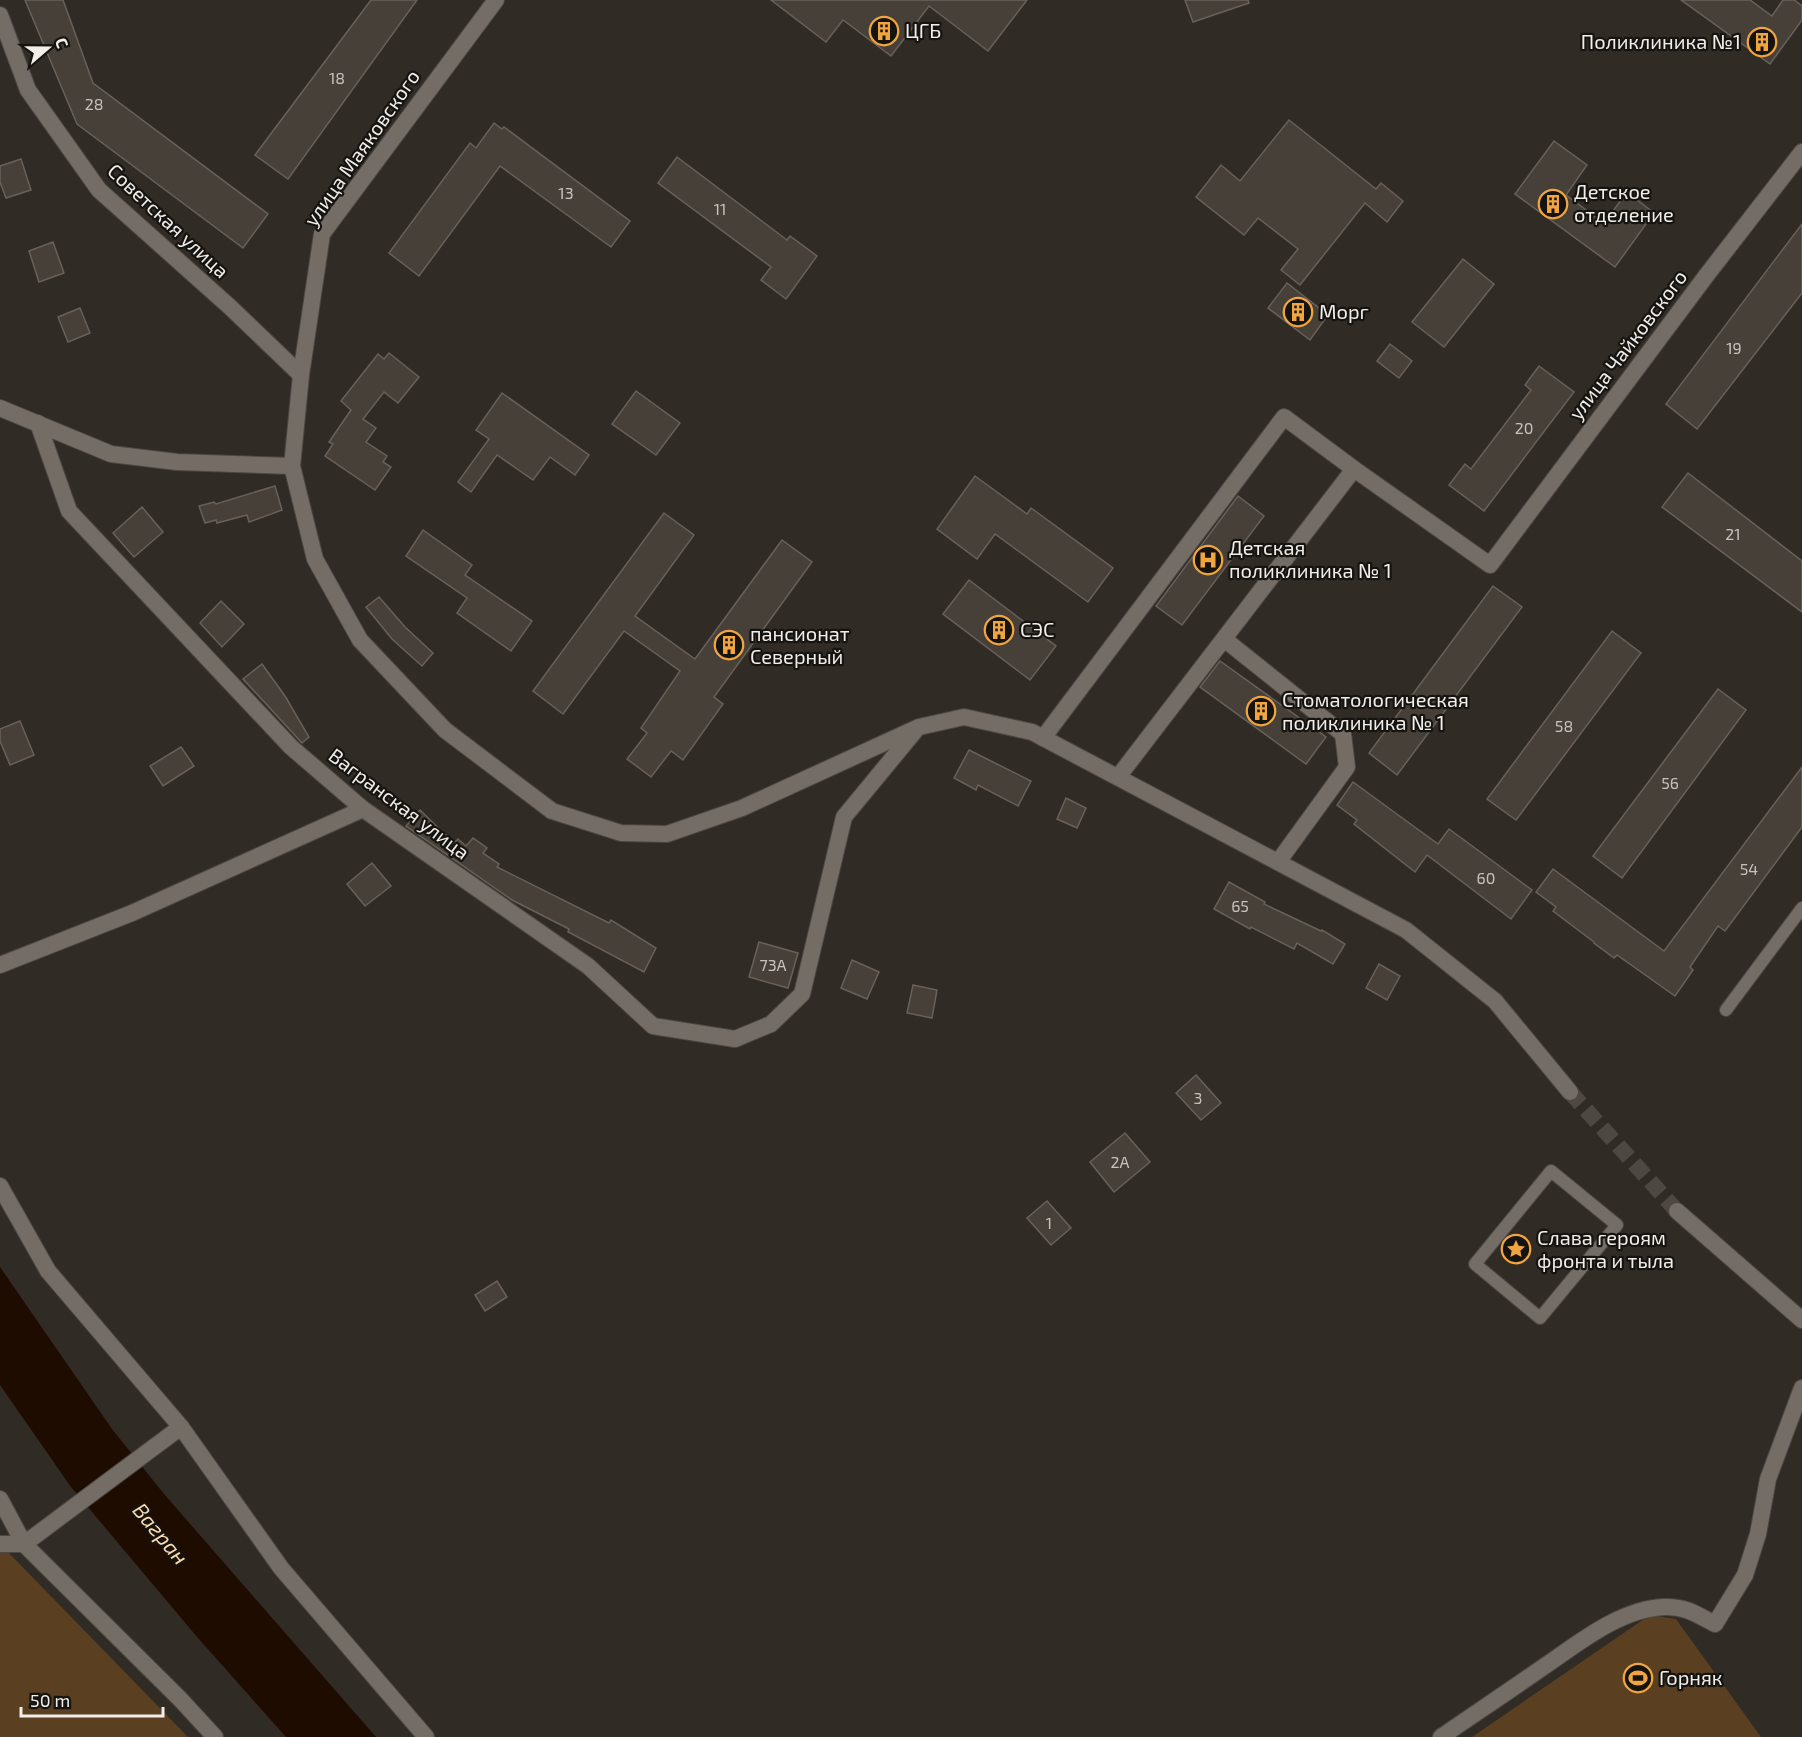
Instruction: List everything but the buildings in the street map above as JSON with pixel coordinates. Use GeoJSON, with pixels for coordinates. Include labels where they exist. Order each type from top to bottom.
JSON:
{"type":"FeatureCollection","features":[{"type":"Feature","properties":{"kind":"street","name":"улица Маяковского"},"geometry":{"type":"LineString","coordinates":[[496,0],[322,234],[301,375],[292,466],[315,560],[360,640],[445,730],[552,812],[621,833],[667,834],[742,808],[919,727],[964,717],[1032,732],[1406,930],[1495,1000],[1570,1092]]}},
{"type":"Feature","properties":{"kind":"street","name":"Советская улица"},"geometry":{"type":"LineString","coordinates":[[0,15],[28,90],[99,190],[230,307],[301,375]]}},
{"type":"Feature","properties":{"kind":"street","name":"улица Чайковского"},"geometry":{"type":"LineString","coordinates":[[1354,469],[1490,565],[1706,276],[1802,152]]}},
{"type":"Feature","properties":{"kind":"street"},"geometry":{"type":"LineString","coordinates":[[0,408],[111,454],[177,462],[292,466]]}},
{"type":"Feature","properties":{"kind":"street"},"geometry":{"type":"LineString","coordinates":[[1043,738],[1284,417],[1354,469],[1118,777]]}},
{"type":"Feature","properties":{"kind":"street","name":"Вагранская улица"},"geometry":{"type":"LineString","coordinates":[[38,423],[69,511],[291,747],[363,809],[588,966],[653,1026],[735,1039],[771,1024],[802,994],[844,817],[919,727]]}},
{"type":"Feature","properties":{"kind":"street"},"geometry":{"type":"LineString","coordinates":[[1224,639],[1343,734],[1347,767],[1278,862]]}},
{"type":"Feature","properties":{"kind":"street"},"geometry":{"type":"LineString","coordinates":[[0,965],[132,913],[363,809]]}},
{"type":"Feature","properties":{"kind":"street"},"geometry":{"type":"LineString","coordinates":[[1726,1010],[1802,908]]}},
{"type":"Feature","properties":{"kind":"street"},"geometry":{"type":"LineString","coordinates":[[1551,1171],[1617,1225],[1540,1318],[1475,1264],[1551,1171]]}},
{"type":"Feature","properties":{"kind":"street"},"geometry":{"type":"LineString","coordinates":[[0,1186],[48,1271],[181,1427],[281,1568],[426,1737]]}},
{"type":"Feature","properties":{"kind":"street"},"geometry":{"type":"LineString","coordinates":[[1677,1211],[1802,1320]]}},
{"type":"Feature","properties":{"kind":"street"},"geometry":{"type":"LineString","coordinates":[[1441,1737],[1582,1641],[1612,1622],[1636,1611],[1663,1607],[1687,1609],[1715,1624],[1745,1575],[1758,1534],[1768,1479],[1802,1388]]}},
{"type":"Feature","properties":{"kind":"street"},"geometry":{"type":"LineString","coordinates":[[0,1544],[28,1541],[181,1427]]}},
{"type":"Feature","properties":{"kind":"street"},"geometry":{"type":"LineString","coordinates":[[0,1499],[28,1541],[215,1737]]}},
{"type":"Feature","properties":{"kind":"shaded area"},"geometry":{"type":"Polygon","coordinates":[[[0,1541],[4,1548],[188,1737],[0,1737],[0,1541]]]}},
{"type":"Feature","properties":{"kind":"shaded area","name":"Горняк"},"geometry":{"type":"Polygon","coordinates":[[[1650,1615],[1676,1619],[1761,1737],[1472,1737],[1650,1615]]]}},
{"type":"Feature","properties":{"kind":"water","name":"Вагран"},"geometry":{"type":"Polygon","coordinates":[[[0,1267],[112,1429],[164,1494],[376,1737],[286,1737],[198,1638],[71,1487],[0,1385],[0,1267]]]}},
{"type":"Feature","properties":{"kind":"tunnel"},"geometry":{"type":"LineString","coordinates":[[1570,1092],[1677,1211]]}},
{"type":"Feature","properties":{"kind":"place","name":"ЦГБ"},"geometry":{"type":"Point","coordinates":[884,31]}},
{"type":"Feature","properties":{"kind":"place","name":"Поликлиника №1"},"geometry":{"type":"Point","coordinates":[1762,42]}},
{"type":"Feature","properties":{"kind":"place","name":"Детское отделение"},"geometry":{"type":"Point","coordinates":[1553,204]}},
{"type":"Feature","properties":{"kind":"place","name":"Морг"},"geometry":{"type":"Point","coordinates":[1298,312]}},
{"type":"Feature","properties":{"kind":"place","name":"Детская поликлиника № 1"},"geometry":{"type":"Point","coordinates":[1208,560]}},
{"type":"Feature","properties":{"kind":"place","name":"СЭС"},"geometry":{"type":"Point","coordinates":[999,630]}},
{"type":"Feature","properties":{"kind":"place","name":"пансионат Северный"},"geometry":{"type":"Point","coordinates":[729,645]}},
{"type":"Feature","properties":{"kind":"place","name":"Стоматологическая поликлиника № 1"},"geometry":{"type":"Point","coordinates":[1261,711]}},
{"type":"Feature","properties":{"kind":"place","name":"Слава героям фронта и тыла"},"geometry":{"type":"Point","coordinates":[1516,1249]}},
{"type":"Feature","properties":{"kind":"place","name":"Горняк"},"geometry":{"type":"Point","coordinates":[1638,1678]}}]}
